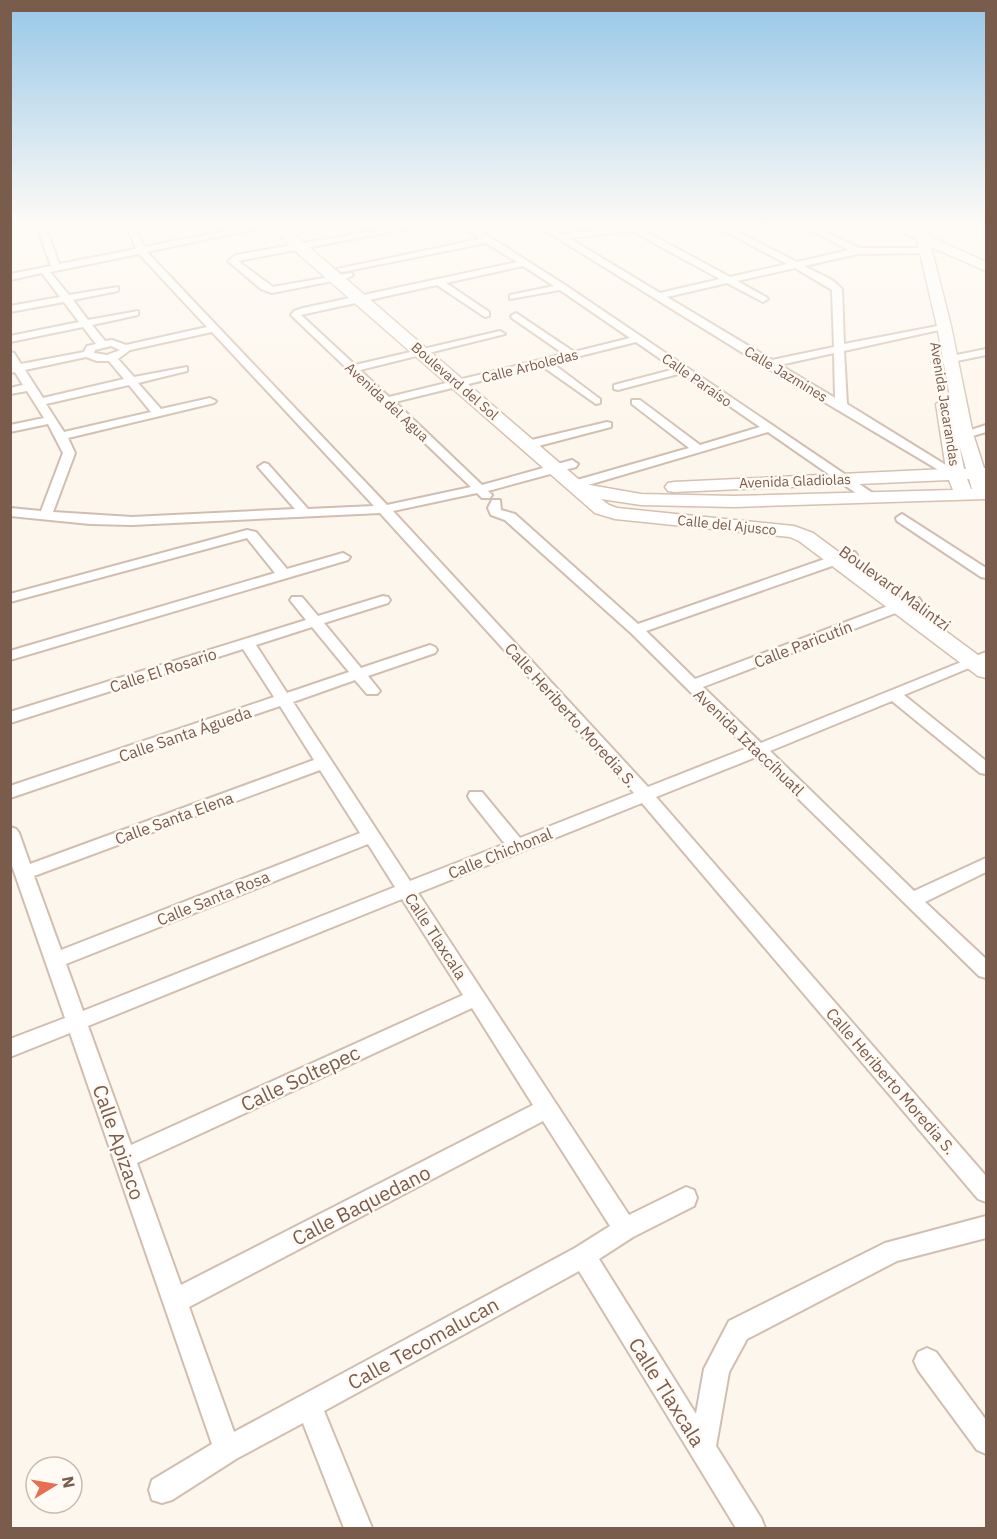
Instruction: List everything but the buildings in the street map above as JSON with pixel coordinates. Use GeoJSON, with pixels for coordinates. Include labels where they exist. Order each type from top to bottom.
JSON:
{"type":"FeatureCollection","features":[{"type":"Feature","properties":{"kind":"street"},"geometry":{"type":"LineString","coordinates":[[64,295],[102,344]]}},
{"type":"Feature","properties":{"kind":"street"},"geometry":{"type":"LineString","coordinates":[[11,309],[83,295]]}},
{"type":"Feature","properties":{"kind":"street","name":"Calle Heriberto Moredia S."},"geometry":{"type":"LineString","coordinates":[[183,295],[384,509],[645,795],[987,1192]]}},
{"type":"Feature","properties":{"kind":"street","name":"Boulevard del Sol"},"geometry":{"type":"LineString","coordinates":[[365,295],[500,412],[544,441],[572,464],[593,494]]}},
{"type":"Feature","properties":{"kind":"street"},"geometry":{"type":"LineString","coordinates":[[367,297],[377,295]]}},
{"type":"Feature","properties":{"kind":"street"},"geometry":{"type":"LineString","coordinates":[[457,295],[484,314]]}},
{"type":"Feature","properties":{"kind":"street"},"geometry":{"type":"LineString","coordinates":[[513,297],[524,295]]}},
{"type":"Feature","properties":{"kind":"street","name":"Calle Paraíso"},"geometry":{"type":"LineString","coordinates":[[573,295],[767,429],[870,497]]}},
{"type":"Feature","properties":{"kind":"street"},"geometry":{"type":"LineString","coordinates":[[659,296],[664,295]]}},
{"type":"Feature","properties":{"kind":"street"},"geometry":{"type":"LineString","coordinates":[[755,295],[763,299]]}},
{"type":"Feature","properties":{"kind":"street"},"geometry":{"type":"LineString","coordinates":[[837,295],[842,407]]}},
{"type":"Feature","properties":{"kind":"street","name":"Avenida Jacarandas"},"geometry":{"type":"LineString","coordinates":[[932,295],[944,361],[949,438],[956,475]]}},
{"type":"Feature","properties":{"kind":"street","name":"Calle Jazmines"},"geometry":{"type":"LineString","coordinates":[[659,296],[768,364],[956,475]]}},
{"type":"Feature","properties":{"kind":"street","name":"Avenida del Agua"},"geometry":{"type":"LineString","coordinates":[[367,297],[297,312],[296,315],[480,489]]}},
{"type":"Feature","properties":{"kind":"street"},"geometry":{"type":"LineString","coordinates":[[10,339],[135,313]]}},
{"type":"Feature","properties":{"kind":"street"},"geometry":{"type":"LineString","coordinates":[[516,316],[572,355]]}},
{"type":"Feature","properties":{"kind":"street"},"geometry":{"type":"LineString","coordinates":[[768,364],[939,327]]}},
{"type":"Feature","properties":{"kind":"street"},"geometry":{"type":"LineString","coordinates":[[88,354],[91,348],[102,344],[112,343],[125,348],[214,328]]}},
{"type":"Feature","properties":{"kind":"street"},"geometry":{"type":"LineString","coordinates":[[351,369],[500,334]]}},
{"type":"Feature","properties":{"kind":"street","name":"Calle Arboledas"},"geometry":{"type":"LineString","coordinates":[[387,401],[638,339]]}},
{"type":"Feature","properties":{"kind":"street"},"geometry":{"type":"LineString","coordinates":[[15,369],[88,354],[101,359],[112,358],[125,351],[125,348]]}},
{"type":"Feature","properties":{"kind":"street"},"geometry":{"type":"LineString","coordinates":[[944,361],[987,352]]}},
{"type":"Feature","properties":{"kind":"street"},"geometry":{"type":"LineString","coordinates":[[10,355],[15,369],[41,402],[62,436],[69,453],[46,515]]}},
{"type":"Feature","properties":{"kind":"street"},"geometry":{"type":"LineString","coordinates":[[112,358],[158,413]]}},
{"type":"Feature","properties":{"kind":"street","name":"Avenida Jacarandas"},"geometry":{"type":"LineString","coordinates":[[944,361],[965,435],[981,473],[985,495]]}},
{"type":"Feature","properties":{"kind":"street"},"geometry":{"type":"LineString","coordinates":[[543,362],[596,401]]}},
{"type":"Feature","properties":{"kind":"street"},"geometry":{"type":"LineString","coordinates":[[41,402],[183,369]]}},
{"type":"Feature","properties":{"kind":"street"},"geometry":{"type":"LineString","coordinates":[[618,387],[682,370]]}},
{"type":"Feature","properties":{"kind":"street"},"geometry":{"type":"LineString","coordinates":[[10,391],[31,387]]}},
{"type":"Feature","properties":{"kind":"street"},"geometry":{"type":"LineString","coordinates":[[62,436],[210,401]]}},
{"type":"Feature","properties":{"kind":"street"},"geometry":{"type":"LineString","coordinates":[[636,402],[698,449]]}},
{"type":"Feature","properties":{"kind":"street","name":"Boulevard del Sol"},"geometry":{"type":"LineString","coordinates":[[500,412],[527,446],[593,494]]}},
{"type":"Feature","properties":{"kind":"street"},"geometry":{"type":"LineString","coordinates":[[10,429],[52,420]]}},
{"type":"Feature","properties":{"kind":"street"},"geometry":{"type":"LineString","coordinates":[[527,446],[607,425]]}},
{"type":"Feature","properties":{"kind":"street"},"geometry":{"type":"LineString","coordinates":[[949,438],[987,428]]}},
{"type":"Feature","properties":{"kind":"street"},"geometry":{"type":"LineString","coordinates":[[593,494],[698,449],[767,429]]}},
{"type":"Feature","properties":{"kind":"street"},"geometry":{"type":"LineString","coordinates":[[10,513],[132,521],[384,509],[480,489],[572,464]]}},
{"type":"Feature","properties":{"kind":"street"},"geometry":{"type":"LineString","coordinates":[[264,467],[306,514]]}},
{"type":"Feature","properties":{"kind":"street","name":"Avenida Gladiolas"},"geometry":{"type":"LineString","coordinates":[[593,494],[724,483],[981,473]]}},
{"type":"Feature","properties":{"kind":"street"},"geometry":{"type":"LineString","coordinates":[[956,475],[964,495]]}},
{"type":"Feature","properties":{"kind":"street"},"geometry":{"type":"LineString","coordinates":[[724,483],[732,502]]}},
{"type":"Feature","properties":{"kind":"street","name":"Avenida Iztaccíhuatl"},"geometry":{"type":"LineString","coordinates":[[480,489],[496,503],[494,508],[496,512],[510,517],[636,630],[912,900],[987,970]]}},
{"type":"Feature","properties":{"kind":"street","name":"Avenida Gladiolas"},"geometry":{"type":"LineString","coordinates":[[593,494],[634,499],[732,502],[985,495]]}},
{"type":"Feature","properties":{"kind":"street","name":"Calle del Ajusco"},"geometry":{"type":"LineString","coordinates":[[593,494],[622,506],[803,523]]}},
{"type":"Feature","properties":{"kind":"street","name":"Calle del Ajusco"},"geometry":{"type":"LineString","coordinates":[[593,494],[794,532],[843,557]]}},
{"type":"Feature","properties":{"kind":"street"},"geometry":{"type":"LineString","coordinates":[[803,501],[799,516],[803,523]]}},
{"type":"Feature","properties":{"kind":"street"},"geometry":{"type":"LineString","coordinates":[[902,518],[987,574]]}},
{"type":"Feature","properties":{"kind":"street","name":"Boulevard Malintzi"},"geometry":{"type":"LineString","coordinates":[[803,523],[843,557],[983,660]]}},
{"type":"Feature","properties":{"kind":"street"},"geometry":{"type":"LineString","coordinates":[[10,598],[247,534],[251,535],[284,575]]}},
{"type":"Feature","properties":{"kind":"street"},"geometry":{"type":"LineString","coordinates":[[10,656],[343,557]]}},
{"type":"Feature","properties":{"kind":"street"},"geometry":{"type":"LineString","coordinates":[[636,630],[843,557]]}},
{"type":"Feature","properties":{"kind":"street"},"geometry":{"type":"LineString","coordinates":[[297,600],[372,691]]}},
{"type":"Feature","properties":{"kind":"street","name":"Calle El Rosario"},"geometry":{"type":"LineString","coordinates":[[10,718],[383,600]]}},
{"type":"Feature","properties":{"kind":"street","name":"Calle Paricutín"},"geometry":{"type":"LineString","coordinates":[[692,686],[907,604]]}},
{"type":"Feature","properties":{"kind":"street","name":"Calle Tlaxcala"},"geometry":{"type":"LineString","coordinates":[[247,644],[625,1229]]}},
{"type":"Feature","properties":{"kind":"street","name":"Calle Santa Águeda"},"geometry":{"type":"LineString","coordinates":[[10,792],[430,650]]}},
{"type":"Feature","properties":{"kind":"street","name":"Calle Chichonal"},"geometry":{"type":"LineString","coordinates":[[11,1048],[983,660]]}},
{"type":"Feature","properties":{"kind":"street"},"geometry":{"type":"LineString","coordinates":[[893,694],[987,769]]}},
{"type":"Feature","properties":{"kind":"street","name":"Calle Santa Elena"},"geometry":{"type":"LineString","coordinates":[[24,873],[324,762]]}},
{"type":"Feature","properties":{"kind":"street"},"geometry":{"type":"LineString","coordinates":[[477,796],[517,846]]}},
{"type":"Feature","properties":{"kind":"street","name":"Calle Apizaco"},"geometry":{"type":"LineString","coordinates":[[10,833],[227,1450]]}},
{"type":"Feature","properties":{"kind":"street","name":"Calle Santa Rosa"},"geometry":{"type":"LineString","coordinates":[[55,960],[371,836]]}},
{"type":"Feature","properties":{"kind":"street"},"geometry":{"type":"LineString","coordinates":[[912,900],[987,864]]}},
{"type":"Feature","properties":{"kind":"street","name":"Calle Soltepec"},"geometry":{"type":"LineString","coordinates":[[125,1158],[476,998]]}},
{"type":"Feature","properties":{"kind":"street","name":"Calle Baquedano"},"geometry":{"type":"LineString","coordinates":[[175,1301],[547,1108]]}},
{"type":"Feature","properties":{"kind":"street","name":"Calle Tecomalucan"},"geometry":{"type":"LineString","coordinates":[[162,1490],[227,1450],[583,1256],[625,1229],[686,1198]]}},
{"type":"Feature","properties":{"kind":"street"},"geometry":{"type":"LineString","coordinates":[[702,1449],[717,1369],[738,1330],[893,1251],[987,1227]]}},
{"type":"Feature","properties":{"kind":"street","name":"Calle Tlaxcala"},"geometry":{"type":"LineString","coordinates":[[583,1256],[751,1528]]}},
{"type":"Feature","properties":{"kind":"street"},"geometry":{"type":"LineString","coordinates":[[927,1361],[987,1441]]}},
{"type":"Feature","properties":{"kind":"street"},"geometry":{"type":"LineString","coordinates":[[309,1406],[358,1528]]}}]}
